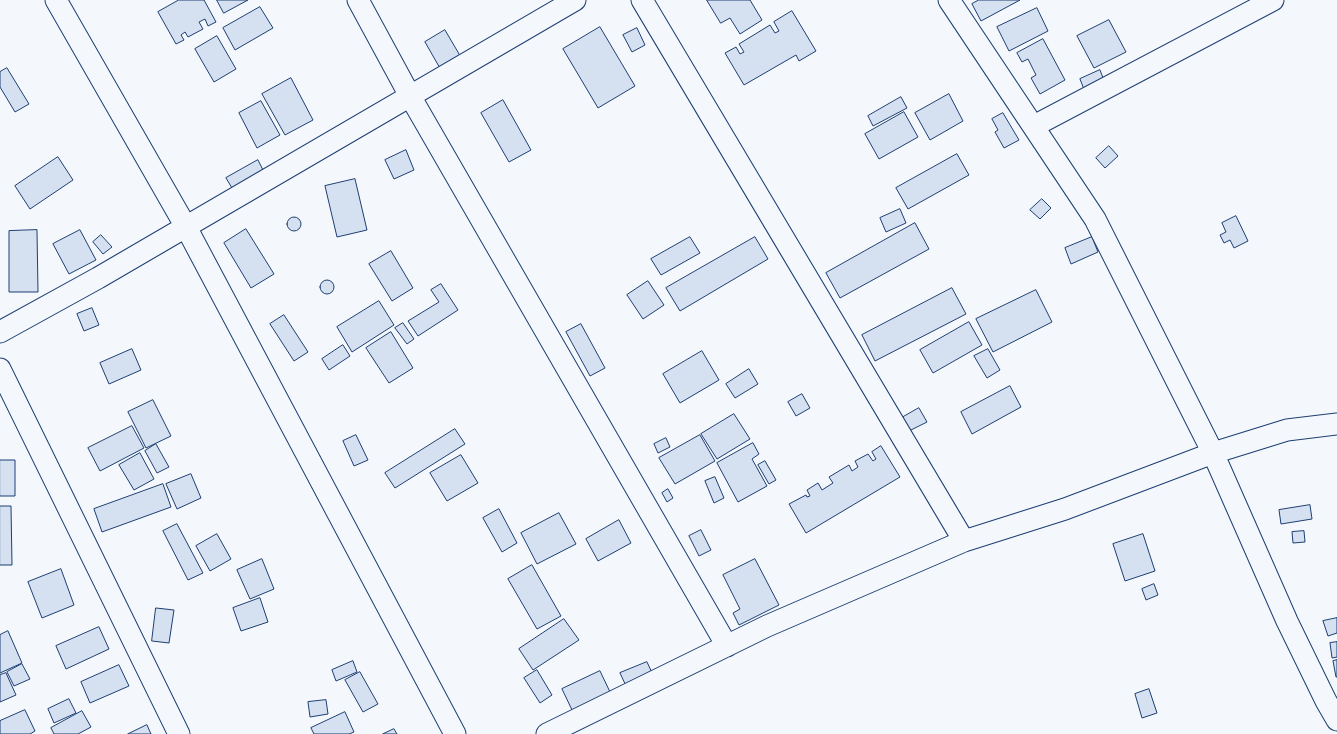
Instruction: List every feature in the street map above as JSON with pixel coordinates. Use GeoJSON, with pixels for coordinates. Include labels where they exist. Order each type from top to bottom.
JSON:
{"type":"FeatureCollection","features":[{"type":"Feature","properties":{"kind":"street"},"geometry":{"type":"LineString","coordinates":[[56,0],[186,227],[456,734]]}},
{"type":"Feature","properties":{"kind":"street"},"geometry":{"type":"LineString","coordinates":[[358,0],[410,96],[727,646]]}},
{"type":"Feature","properties":{"kind":"street"},"geometry":{"type":"LineString","coordinates":[[0,332],[186,227],[575,0]]}},
{"type":"Feature","properties":{"kind":"street"},"geometry":{"type":"LineString","coordinates":[[642,0],[964,542]]}},
{"type":"Feature","properties":{"kind":"street"},"geometry":{"type":"LineString","coordinates":[[949,0],[1095,219],[1213,453],[1287,621],[1337,720]]}},
{"type":"Feature","properties":{"kind":"street"},"geometry":{"type":"LineString","coordinates":[[1034,126],[1270,1]]}},
{"type":"Feature","properties":{"kind":"street"},"geometry":{"type":"LineString","coordinates":[[0,369],[179,734]]}},
{"type":"Feature","properties":{"kind":"street"},"geometry":{"type":"LineString","coordinates":[[547,734],[767,626],[964,542],[1065,509],[1213,453],[1287,430],[1337,424]]}},
{"type":"Feature","properties":{"kind":"building"},"geometry":{"type":"Polygon","coordinates":[[[179,0],[204,0],[216,22],[208,26],[205,19],[199,22],[203,29],[188,37],[185,32],[181,35],[184,40],[176,44],[158,12],[179,0]]]}},
{"type":"Feature","properties":{"kind":"building"},"geometry":{"type":"Polygon","coordinates":[[[217,0],[248,0],[224,13],[217,0]]]}},
{"type":"Feature","properties":{"kind":"building"},"geometry":{"type":"Polygon","coordinates":[[[707,0],[750,0],[762,20],[740,34],[730,18],[721,23],[707,0]]]}},
{"type":"Feature","properties":{"kind":"building"},"geometry":{"type":"Polygon","coordinates":[[[979,0],[1020,0],[981,21],[972,4],[979,0]]]}},
{"type":"Feature","properties":{"kind":"building"},"geometry":{"type":"Polygon","coordinates":[[[260,7],[273,28],[235,50],[223,28],[260,7]]]}},
{"type":"Feature","properties":{"kind":"building"},"geometry":{"type":"Polygon","coordinates":[[[1037,8],[1048,31],[1009,51],[997,27],[1037,8]]]}},
{"type":"Feature","properties":{"kind":"building"},"geometry":{"type":"Polygon","coordinates":[[[792,11],[816,51],[799,61],[796,55],[744,85],[725,53],[736,47],[740,54],[744,52],[739,44],[770,25],[775,33],[779,31],[774,22],[792,11]]]}},
{"type":"Feature","properties":{"kind":"building"},"geometry":{"type":"Polygon","coordinates":[[[1109,20],[1126,52],[1094,68],[1077,36],[1109,20]]]}},
{"type":"Feature","properties":{"kind":"building"},"geometry":{"type":"Polygon","coordinates":[[[600,27],[635,86],[598,108],[563,49],[600,27]]]}},
{"type":"Feature","properties":{"kind":"building"},"geometry":{"type":"Polygon","coordinates":[[[637,28],[645,45],[632,52],[623,35],[637,28]]]}},
{"type":"Feature","properties":{"kind":"building"},"geometry":{"type":"Polygon","coordinates":[[[445,30],[462,59],[441,70],[425,42],[445,30]]]}},
{"type":"Feature","properties":{"kind":"building"},"geometry":{"type":"Polygon","coordinates":[[[217,36],[236,69],[214,82],[195,49],[217,36]]]}},
{"type":"Feature","properties":{"kind":"building"},"geometry":{"type":"Polygon","coordinates":[[[1043,39],[1065,80],[1040,94],[1031,78],[1036,75],[1028,59],[1022,62],[1017,53],[1043,39]]]}},
{"type":"Feature","properties":{"kind":"building"},"geometry":{"type":"Polygon","coordinates":[[[7,68],[29,104],[15,112],[0,87],[0,72],[7,68]]]}},
{"type":"Feature","properties":{"kind":"building"},"geometry":{"type":"Polygon","coordinates":[[[1100,70],[1105,83],[1085,92],[1080,79],[1100,70]]]}},
{"type":"Feature","properties":{"kind":"building"},"geometry":{"type":"Polygon","coordinates":[[[291,78],[313,120],[285,135],[262,94],[291,78]]]}},
{"type":"Feature","properties":{"kind":"building"},"geometry":{"type":"Polygon","coordinates":[[[949,94],[963,121],[930,140],[915,113],[949,94]]]}},
{"type":"Feature","properties":{"kind":"building"},"geometry":{"type":"Polygon","coordinates":[[[901,97],[907,108],[873,126],[868,116],[901,97]]]}},
{"type":"Feature","properties":{"kind":"building"},"geometry":{"type":"Polygon","coordinates":[[[503,100],[531,150],[509,162],[481,113],[503,100]]]}},
{"type":"Feature","properties":{"kind":"building"},"geometry":{"type":"Polygon","coordinates":[[[261,101],[280,135],[257,148],[239,113],[261,101]]]}},
{"type":"Feature","properties":{"kind":"building"},"geometry":{"type":"Polygon","coordinates":[[[904,112],[918,137],[879,159],[865,134],[904,112]]]}},
{"type":"Feature","properties":{"kind":"building"},"geometry":{"type":"Polygon","coordinates":[[[1003,113],[1019,140],[1004,148],[995,132],[998,130],[992,119],[1003,113]]]}},
{"type":"Feature","properties":{"kind":"building"},"geometry":{"type":"Polygon","coordinates":[[[1109,146],[1118,156],[1105,168],[1096,158],[1109,146]]]}},
{"type":"Feature","properties":{"kind":"building"},"geometry":{"type":"Polygon","coordinates":[[[406,150],[414,170],[394,179],[385,160],[406,150]]]}},
{"type":"Feature","properties":{"kind":"building"},"geometry":{"type":"Polygon","coordinates":[[[957,154],[969,175],[908,209],[896,188],[957,154]]]}},
{"type":"Feature","properties":{"kind":"building"},"geometry":{"type":"Polygon","coordinates":[[[58,157],[73,180],[30,209],[15,186],[58,157]]]}},
{"type":"Feature","properties":{"kind":"building"},"geometry":{"type":"Polygon","coordinates":[[[258,160],[266,176],[235,193],[226,178],[258,160]]]}},
{"type":"Feature","properties":{"kind":"building"},"geometry":{"type":"Polygon","coordinates":[[[355,179],[367,230],[337,237],[325,186],[355,179]]]}},
{"type":"Feature","properties":{"kind":"building"},"geometry":{"type":"Polygon","coordinates":[[[1042,199],[1051,208],[1040,219],[1030,210],[1042,199]]]}},
{"type":"Feature","properties":{"kind":"building"},"geometry":{"type":"Polygon","coordinates":[[[900,209],[906,223],[886,232],[880,218],[900,209]]]}},
{"type":"Feature","properties":{"kind":"building"},"geometry":{"type":"Polygon","coordinates":[[[1236,216],[1248,241],[1234,248],[1230,240],[1224,243],[1220,235],[1226,232],[1222,223],[1236,216]]]}},
{"type":"Feature","properties":{"kind":"building"},"geometry":{"type":"Polygon","coordinates":[[[294,217],[299,219],[301,224],[299,229],[294,231],[289,229],[287,224],[289,219],[294,217]]]}},
{"type":"Feature","properties":{"kind":"building"},"geometry":{"type":"Polygon","coordinates":[[[915,223],[929,249],[840,298],[826,273],[915,223]]]}},
{"type":"Feature","properties":{"kind":"building"},"geometry":{"type":"Polygon","coordinates":[[[246,229],[274,274],[251,288],[224,243],[246,229]]]}},
{"type":"Feature","properties":{"kind":"building"},"geometry":{"type":"Polygon","coordinates":[[[37,230],[38,292],[9,292],[9,231],[37,230]]]}},
{"type":"Feature","properties":{"kind":"building"},"geometry":{"type":"Polygon","coordinates":[[[80,230],[96,260],[69,274],[53,244],[80,230]]]}},
{"type":"Feature","properties":{"kind":"building"},"geometry":{"type":"Polygon","coordinates":[[[101,235],[112,247],[103,254],[93,242],[101,235]]]}},
{"type":"Feature","properties":{"kind":"building"},"geometry":{"type":"Polygon","coordinates":[[[690,237],[700,253],[661,275],[651,259],[690,237]]]}},
{"type":"Feature","properties":{"kind":"building"},"geometry":{"type":"Polygon","coordinates":[[[755,237],[768,259],[680,311],[666,288],[755,237]]]}},
{"type":"Feature","properties":{"kind":"building"},"geometry":{"type":"Polygon","coordinates":[[[1092,237],[1098,252],[1071,264],[1065,248],[1092,237]]]}},
{"type":"Feature","properties":{"kind":"building"},"geometry":{"type":"Polygon","coordinates":[[[391,251],[413,288],[392,301],[369,264],[391,251]]]}},
{"type":"Feature","properties":{"kind":"building"},"geometry":{"type":"Polygon","coordinates":[[[327,280],[332,282],[334,287],[332,292],[327,294],[322,292],[320,287],[322,282],[327,280]]]}},
{"type":"Feature","properties":{"kind":"building"},"geometry":{"type":"Polygon","coordinates":[[[648,281],[664,305],[643,319],[627,295],[648,281]]]}},
{"type":"Feature","properties":{"kind":"building"},"geometry":{"type":"Polygon","coordinates":[[[441,284],[458,310],[418,336],[408,321],[439,302],[431,290],[441,284]]]}},
{"type":"Feature","properties":{"kind":"building"},"geometry":{"type":"Polygon","coordinates":[[[952,288],[966,314],[875,361],[862,335],[952,288]]]}},
{"type":"Feature","properties":{"kind":"building"},"geometry":{"type":"Polygon","coordinates":[[[1036,290],[1052,322],[993,352],[976,319],[1036,290]]]}},
{"type":"Feature","properties":{"kind":"building"},"geometry":{"type":"Polygon","coordinates":[[[379,301],[394,325],[352,352],[337,327],[379,301]]]}},
{"type":"Feature","properties":{"kind":"building"},"geometry":{"type":"Polygon","coordinates":[[[92,308],[99,325],[84,331],[77,314],[92,308]]]}},
{"type":"Feature","properties":{"kind":"building"},"geometry":{"type":"Polygon","coordinates":[[[284,315],[308,352],[294,361],[270,324],[284,315]]]}},
{"type":"Feature","properties":{"kind":"building"},"geometry":{"type":"Polygon","coordinates":[[[969,322],[982,345],[933,373],[920,350],[969,322]]]}},
{"type":"Feature","properties":{"kind":"building"},"geometry":{"type":"Polygon","coordinates":[[[403,323],[414,339],[407,344],[395,328],[403,323]]]}},
{"type":"Feature","properties":{"kind":"building"},"geometry":{"type":"Polygon","coordinates":[[[581,324],[605,368],[590,376],[566,332],[581,324]]]}},
{"type":"Feature","properties":{"kind":"building"},"geometry":{"type":"Polygon","coordinates":[[[391,332],[413,368],[389,383],[366,348],[391,332]]]}},
{"type":"Feature","properties":{"kind":"building"},"geometry":{"type":"Polygon","coordinates":[[[343,345],[350,356],[329,370],[322,359],[343,345]]]}},
{"type":"Feature","properties":{"kind":"building"},"geometry":{"type":"Polygon","coordinates":[[[132,349],[141,370],[109,384],[100,363],[132,349]]]}},
{"type":"Feature","properties":{"kind":"building"},"geometry":{"type":"Polygon","coordinates":[[[988,349],[1000,370],[987,378],[974,356],[988,349]]]}},
{"type":"Feature","properties":{"kind":"building"},"geometry":{"type":"Polygon","coordinates":[[[702,351],[719,380],[680,403],[663,374],[702,351]]]}},
{"type":"Feature","properties":{"kind":"building"},"geometry":{"type":"Polygon","coordinates":[[[749,369],[758,384],[735,398],[726,384],[749,369]]]}},
{"type":"Feature","properties":{"kind":"building"},"geometry":{"type":"Polygon","coordinates":[[[1010,386],[1021,407],[972,434],[961,412],[1010,386]]]}},
{"type":"Feature","properties":{"kind":"building"},"geometry":{"type":"Polygon","coordinates":[[[802,394],[810,408],[796,416],[788,402],[802,394]]]}},
{"type":"Feature","properties":{"kind":"building"},"geometry":{"type":"Polygon","coordinates":[[[153,400],[171,436],[146,448],[128,412],[153,400]]]}},
{"type":"Feature","properties":{"kind":"building"},"geometry":{"type":"Polygon","coordinates":[[[919,408],[927,422],[905,433],[898,420],[919,408]]]}},
{"type":"Feature","properties":{"kind":"building"},"geometry":{"type":"Polygon","coordinates":[[[734,414],[750,439],[717,459],[701,434],[734,414]]]}},
{"type":"Feature","properties":{"kind":"building"},"geometry":{"type":"Polygon","coordinates":[[[132,426],[144,448],[100,471],[88,448],[132,426]]]}},
{"type":"Feature","properties":{"kind":"building"},"geometry":{"type":"Polygon","coordinates":[[[455,429],[465,444],[395,488],[385,473],[455,429]]]}},
{"type":"Feature","properties":{"kind":"building"},"geometry":{"type":"Polygon","coordinates":[[[356,435],[368,460],[354,466],[343,441],[356,435]]]}},
{"type":"Feature","properties":{"kind":"building"},"geometry":{"type":"Polygon","coordinates":[[[700,435],[715,461],[675,484],[659,458],[700,435]]]}},
{"type":"Feature","properties":{"kind":"building"},"geometry":{"type":"Polygon","coordinates":[[[666,438],[670,447],[658,453],[654,444],[666,438]]]}},
{"type":"Feature","properties":{"kind":"building"},"geometry":{"type":"Polygon","coordinates":[[[753,443],[759,454],[752,459],[767,486],[738,502],[717,463],[753,443]]]}},
{"type":"Feature","properties":{"kind":"building"},"geometry":{"type":"Polygon","coordinates":[[[156,444],[169,467],[157,473],[145,451],[156,444]]]}},
{"type":"Feature","properties":{"kind":"building"},"geometry":{"type":"Polygon","coordinates":[[[881,446],[900,477],[806,533],[789,504],[806,495],[807,497],[810,496],[807,490],[818,483],[822,490],[833,483],[829,477],[849,465],[852,471],[858,467],[855,461],[868,454],[873,461],[876,459],[872,452],[881,446]]]}},
{"type":"Feature","properties":{"kind":"building"},"geometry":{"type":"Polygon","coordinates":[[[140,453],[154,479],[134,490],[119,465],[140,453]]]}},
{"type":"Feature","properties":{"kind":"building"},"geometry":{"type":"Polygon","coordinates":[[[461,455],[478,483],[447,501],[430,473],[461,455]]]}},
{"type":"Feature","properties":{"kind":"building"},"geometry":{"type":"Polygon","coordinates":[[[0,460],[15,460],[15,496],[0,496],[0,460]]]}},
{"type":"Feature","properties":{"kind":"building"},"geometry":{"type":"Polygon","coordinates":[[[765,461],[776,480],[769,484],[758,465],[765,461]]]}},
{"type":"Feature","properties":{"kind":"building"},"geometry":{"type":"Polygon","coordinates":[[[191,474],[201,498],[177,509],[166,484],[191,474]]]}},
{"type":"Feature","properties":{"kind":"building"},"geometry":{"type":"Polygon","coordinates":[[[715,477],[724,498],[714,503],[705,481],[715,477]]]}},
{"type":"Feature","properties":{"kind":"building"},"geometry":{"type":"Polygon","coordinates":[[[163,484],[171,507],[102,532],[94,509],[163,484]]]}},
{"type":"Feature","properties":{"kind":"building"},"geometry":{"type":"Polygon","coordinates":[[[668,489],[673,498],[667,502],[662,493],[668,489]]]}},
{"type":"Feature","properties":{"kind":"building"},"geometry":{"type":"Polygon","coordinates":[[[1310,505],[1312,519],[1281,524],[1279,510],[1310,505]]]}},
{"type":"Feature","properties":{"kind":"building"},"geometry":{"type":"Polygon","coordinates":[[[0,506],[11,506],[12,565],[0,565],[0,506]]]}},
{"type":"Feature","properties":{"kind":"building"},"geometry":{"type":"Polygon","coordinates":[[[499,509],[517,543],[502,552],[483,518],[499,509]]]}},
{"type":"Feature","properties":{"kind":"building"},"geometry":{"type":"Polygon","coordinates":[[[559,513],[576,544],[537,564],[521,533],[559,513]]]}},
{"type":"Feature","properties":{"kind":"building"},"geometry":{"type":"Polygon","coordinates":[[[619,520],[631,543],[598,561],[586,539],[619,520]]]}},
{"type":"Feature","properties":{"kind":"building"},"geometry":{"type":"Polygon","coordinates":[[[177,524],[203,573],[188,580],[163,531],[177,524]]]}},
{"type":"Feature","properties":{"kind":"building"},"geometry":{"type":"Polygon","coordinates":[[[701,530],[711,550],[699,556],[689,536],[701,530]]]}},
{"type":"Feature","properties":{"kind":"building"},"geometry":{"type":"Polygon","coordinates":[[[1304,531],[1305,542],[1293,543],[1292,532],[1304,531]]]}},
{"type":"Feature","properties":{"kind":"building"},"geometry":{"type":"Polygon","coordinates":[[[217,534],[231,559],[210,571],[196,546],[217,534]]]}},
{"type":"Feature","properties":{"kind":"building"},"geometry":{"type":"Polygon","coordinates":[[[1143,534],[1155,571],[1125,581],[1113,544],[1143,534]]]}},
{"type":"Feature","properties":{"kind":"building"},"geometry":{"type":"Polygon","coordinates":[[[262,559],[274,589],[250,599],[237,570],[262,559]]]}},
{"type":"Feature","properties":{"kind":"building"},"geometry":{"type":"Polygon","coordinates":[[[755,559],[779,605],[739,625],[733,613],[740,609],[723,575],[755,559]]]}},
{"type":"Feature","properties":{"kind":"building"},"geometry":{"type":"Polygon","coordinates":[[[532,565],[561,616],[537,629],[508,579],[532,565]]]}},
{"type":"Feature","properties":{"kind":"building"},"geometry":{"type":"Polygon","coordinates":[[[61,569],[74,605],[42,618],[28,582],[61,569]]]}},
{"type":"Feature","properties":{"kind":"building"},"geometry":{"type":"Polygon","coordinates":[[[1154,584],[1158,595],[1146,600],[1142,589],[1154,584]]]}},
{"type":"Feature","properties":{"kind":"building"},"geometry":{"type":"Polygon","coordinates":[[[260,598],[268,622],[241,631],[233,608],[260,598]]]}},
{"type":"Feature","properties":{"kind":"building"},"geometry":{"type":"Polygon","coordinates":[[[156,608],[174,610],[169,643],[152,641],[156,608]]]}},
{"type":"Feature","properties":{"kind":"building"},"geometry":{"type":"Polygon","coordinates":[[[1337,618],[1337,633],[1328,636],[1323,621],[1337,618]]]}},
{"type":"Feature","properties":{"kind":"building"},"geometry":{"type":"Polygon","coordinates":[[[564,619],[579,640],[533,670],[519,649],[564,619]]]}},
{"type":"Feature","properties":{"kind":"building"},"geometry":{"type":"Polygon","coordinates":[[[99,627],[109,649],[66,669],[56,646],[99,627]]]}},
{"type":"Feature","properties":{"kind":"building"},"geometry":{"type":"Polygon","coordinates":[[[8,631],[22,663],[0,673],[0,635],[8,631]]]}},
{"type":"Feature","properties":{"kind":"building"},"geometry":{"type":"Polygon","coordinates":[[[1337,642],[1337,657],[1332,658],[1330,643],[1337,642]]]}},
{"type":"Feature","properties":{"kind":"building"},"geometry":{"type":"Polygon","coordinates":[[[1337,660],[1337,677],[1336,677],[1333,661],[1337,660]]]}},
{"type":"Feature","properties":{"kind":"building"},"geometry":{"type":"Polygon","coordinates":[[[353,661],[357,672],[336,681],[332,670],[353,661]]]}},
{"type":"Feature","properties":{"kind":"building"},"geometry":{"type":"Polygon","coordinates":[[[647,662],[654,677],[627,688],[620,673],[647,662]]]}},
{"type":"Feature","properties":{"kind":"building"},"geometry":{"type":"Polygon","coordinates":[[[22,664],[30,679],[14,686],[7,672],[22,664]]]}},
{"type":"Feature","properties":{"kind":"building"},"geometry":{"type":"Polygon","coordinates":[[[119,665],[129,686],[90,703],[81,682],[119,665]]]}},
{"type":"Feature","properties":{"kind":"building"},"geometry":{"type":"Polygon","coordinates":[[[537,670],[552,695],[540,703],[524,678],[537,670]]]}},
{"type":"Feature","properties":{"kind":"building"},"geometry":{"type":"Polygon","coordinates":[[[600,671],[611,694],[573,712],[562,689],[600,671]]]}},
{"type":"Feature","properties":{"kind":"building"},"geometry":{"type":"Polygon","coordinates":[[[360,672],[378,704],[363,712],[345,680],[360,672]]]}},
{"type":"Feature","properties":{"kind":"building"},"geometry":{"type":"Polygon","coordinates":[[[6,673],[16,695],[0,702],[0,675],[6,673]]]}},
{"type":"Feature","properties":{"kind":"building"},"geometry":{"type":"Polygon","coordinates":[[[1149,689],[1157,713],[1142,718],[1135,694],[1149,689]]]}},
{"type":"Feature","properties":{"kind":"building"},"geometry":{"type":"Polygon","coordinates":[[[69,699],[76,713],[54,723],[48,709],[69,699]]]}},
{"type":"Feature","properties":{"kind":"building"},"geometry":{"type":"Polygon","coordinates":[[[326,700],[328,714],[310,717],[308,702],[326,700]]]}},
{"type":"Feature","properties":{"kind":"building"},"geometry":{"type":"Polygon","coordinates":[[[25,710],[35,731],[30,734],[0,734],[0,721],[25,710]]]}},
{"type":"Feature","properties":{"kind":"building"},"geometry":{"type":"Polygon","coordinates":[[[82,711],[91,727],[78,734],[54,734],[51,728],[82,711]]]}},
{"type":"Feature","properties":{"kind":"building"},"geometry":{"type":"Polygon","coordinates":[[[345,712],[354,732],[349,734],[314,734],[311,728],[345,712]]]}},
{"type":"Feature","properties":{"kind":"building"},"geometry":{"type":"Polygon","coordinates":[[[147,725],[151,734],[128,734],[147,725]]]}},
{"type":"Feature","properties":{"kind":"building"},"geometry":{"type":"Polygon","coordinates":[[[394,729],[397,734],[383,734],[394,729]]]}}]}
